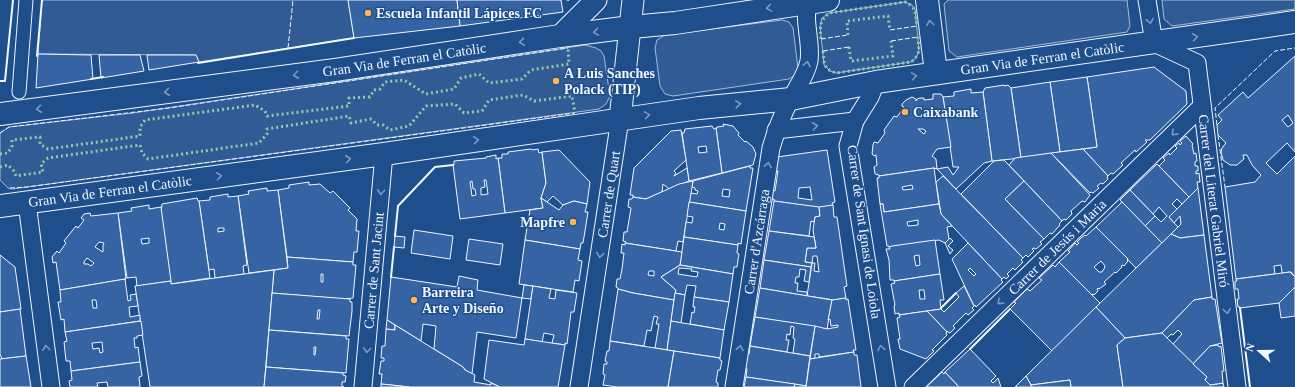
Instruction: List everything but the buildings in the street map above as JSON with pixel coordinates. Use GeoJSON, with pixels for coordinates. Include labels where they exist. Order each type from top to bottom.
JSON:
{"type":"FeatureCollection","features":[{"type":"Feature","properties":{"kind":"main road"},"geometry":{"type":"LineString","coordinates":[[927,0],[936,73]]}},
{"type":"Feature","properties":{"kind":"main road","name":"Gran Via de Ferran el Catòlic"},"geometry":{"type":"LineString","coordinates":[[2,116],[815,1]]}},
{"type":"Feature","properties":{"kind":"main road","name":"Gran Via de Ferran el Catòlic"},"geometry":{"type":"LineString","coordinates":[[11,202],[384,154],[699,108],[791,99],[876,82],[1295,22]]}},
{"type":"Feature","properties":{"kind":"street"},"geometry":{"type":"LineString","coordinates":[[19,92],[26,0]]}},
{"type":"Feature","properties":{"kind":"street"},"geometry":{"type":"LineString","coordinates":[[560,36],[596,0]]}},
{"type":"Feature","properties":{"kind":"street","name":"Carrer de Quart"},"geometry":{"type":"LineString","coordinates":[[579,387],[620,119],[633,0]]}},
{"type":"Feature","properties":{"kind":"street"},"geometry":{"type":"LineString","coordinates":[[1147,0],[1154,42]]}},
{"type":"Feature","properties":{"kind":"street","name":"Gran Via de Ferran el Catòlic"},"geometry":{"type":"LineString","coordinates":[[791,99],[805,75],[809,47],[806,26],[815,1]]}},
{"type":"Feature","properties":{"kind":"street","name":"Carrer del Literat Gabriel Miró"},"geometry":{"type":"LineString","coordinates":[[1154,42],[1197,64],[1236,387]]}},
{"type":"Feature","properties":{"kind":"street","name":"Carrer de Sant Ignasi de Loiola"},"geometry":{"type":"LineString","coordinates":[[876,82],[870,97],[855,121],[848,146],[887,387]]}},
{"type":"Feature","properties":{"kind":"street","name":"Carrer d'Azcárraga"},"geometry":{"type":"LineString","coordinates":[[734,387],[771,148],[776,130],[791,99]]}},
{"type":"Feature","properties":{"kind":"street","name":"Carrer de Jesús i Maria"},"geometry":{"type":"LineString","coordinates":[[913,387],[1202,106]]}},
{"type":"Feature","properties":{"kind":"street"},"geometry":{"type":"LineString","coordinates":[[776,130],[855,121]]}},
{"type":"Feature","properties":{"kind":"street","name":"Carrer de Sant Jacint"},"geometry":{"type":"LineString","coordinates":[[363,387],[384,154]]}},
{"type":"Feature","properties":{"kind":"street"},"geometry":{"type":"LineString","coordinates":[[11,202],[51,387]]}},
{"type":"Feature","properties":{"kind":"shaded area"},"geometry":{"type":"Polygon","coordinates":[[[42,0],[348,0],[354,38],[199,62],[196,55],[38,54],[42,0]]]}},
{"type":"Feature","properties":{"kind":"shaded area"},"geometry":{"type":"Polygon","coordinates":[[[948,0],[1127,0],[1130,26],[1127,32],[957,57],[949,51],[944,4],[948,0]]]}},
{"type":"Feature","properties":{"kind":"shaded area"},"geometry":{"type":"Polygon","coordinates":[[[1162,0],[1295,0],[1295,9],[1172,26],[1164,19],[1162,0]]]}},
{"type":"Feature","properties":{"kind":"shaded area"},"geometry":{"type":"Polygon","coordinates":[[[905,2],[912,5],[915,9],[919,51],[916,58],[911,62],[836,73],[830,71],[824,65],[820,26],[822,18],[829,13],[905,2]]]}},
{"type":"Feature","properties":{"kind":"shaded area"},"geometry":{"type":"Polygon","coordinates":[[[782,20],[789,22],[793,28],[798,68],[795,75],[789,79],[673,96],[665,94],[660,86],[655,48],[657,40],[665,35],[782,20]]]}},
{"type":"Feature","properties":{"kind":"shaded area"},"geometry":{"type":"Polygon","coordinates":[[[585,45],[596,48],[601,51],[604,56],[610,96],[606,104],[599,109],[12,189],[8,188],[0,180],[0,133],[9,127],[133,113],[585,45]]]}},
{"type":"Feature","properties":{"kind":"hedge"},"geometry":{"type":"LineString","coordinates":[[821,39],[821,24],[823,19],[829,13],[905,2],[914,9],[917,26]]}},
{"type":"Feature","properties":{"kind":"hedge"},"geometry":{"type":"LineString","coordinates":[[848,35],[847,21],[888,16],[890,30]]}},
{"type":"Feature","properties":{"kind":"hedge"},"geometry":{"type":"LineString","coordinates":[[823,51],[826,67],[836,73],[911,62],[918,54],[918,37]]}},
{"type":"Feature","properties":{"kind":"hedge"},"geometry":{"type":"LineString","coordinates":[[849,47],[851,61],[893,56],[891,41]]}},
{"type":"Feature","properties":{"kind":"hedge"},"geometry":{"type":"LineString","coordinates":[[0,154],[8,153],[12,146],[12,140],[40,137],[40,144],[48,149],[140,136],[140,127],[145,120],[255,105],[265,111],[267,116],[349,106],[349,98],[370,97],[374,90],[380,89],[385,82],[404,80],[426,94],[454,89],[461,78],[479,74],[489,83],[522,79],[531,70],[569,64],[568,48]]}},
{"type":"Feature","properties":{"kind":"hedge"},"geometry":{"type":"LineString","coordinates":[[0,167],[8,165],[14,171],[16,176],[43,172],[41,164],[48,158],[140,145],[142,153],[148,159],[259,143],[267,134],[267,129],[349,116],[351,123],[371,119],[377,125],[383,125],[390,130],[409,126],[426,106],[455,104],[464,113],[482,111],[489,100],[523,95],[534,101],[572,96],[575,113]]}},
{"type":"Feature","properties":{"kind":"fence"},"geometry":{"type":"LineString","coordinates":[[288,48],[293,0]]}},
{"type":"Feature","properties":{"kind":"fence"},"geometry":{"type":"LineString","coordinates":[[890,30],[917,26]]}},
{"type":"Feature","properties":{"kind":"fence"},"geometry":{"type":"LineString","coordinates":[[821,39],[848,35]]}},
{"type":"Feature","properties":{"kind":"fence"},"geometry":{"type":"LineString","coordinates":[[891,41],[918,37]]}},
{"type":"Feature","properties":{"kind":"fence"},"geometry":{"type":"LineString","coordinates":[[823,51],[849,47]]}},
{"type":"Feature","properties":{"kind":"fence"},"geometry":{"type":"LineString","coordinates":[[0,133],[9,127],[169,108],[568,48]]}},
{"type":"Feature","properties":{"kind":"fence"},"geometry":{"type":"LineString","coordinates":[[1217,125],[1215,108],[1275,51],[1295,48]]}},
{"type":"Feature","properties":{"kind":"fence"},"geometry":{"type":"LineString","coordinates":[[10,188],[27,187],[575,113]]}},
{"type":"Feature","properties":{"kind":"fence"},"geometry":{"type":"LineString","coordinates":[[1218,135],[1225,187]]}},
{"type":"Feature","properties":{"kind":"wall"},"geometry":{"type":"LineString","coordinates":[[0,81],[5,81],[13,0]]}},
{"type":"Feature","properties":{"kind":"wall"},"geometry":{"type":"LineString","coordinates":[[37,56],[42,0]]}},
{"type":"Feature","properties":{"kind":"wall"},"geometry":{"type":"LineString","coordinates":[[198,63],[354,38]]}},
{"type":"Feature","properties":{"kind":"wall"},"geometry":{"type":"LineString","coordinates":[[91,79],[103,77]]}},
{"type":"Feature","properties":{"kind":"wall"},"geometry":{"type":"LineString","coordinates":[[395,236],[398,206],[435,167],[453,165]]}},
{"type":"Feature","properties":{"kind":"wall"},"geometry":{"type":"LineString","coordinates":[[391,277],[394,247]]}},
{"type":"Feature","properties":{"kind":"wall"},"geometry":{"type":"LineString","coordinates":[[941,308],[956,293]]}},
{"type":"Feature","properties":{"kind":"wall"},"geometry":{"type":"LineString","coordinates":[[1240,308],[1250,387]]}},
{"type":"Feature","properties":{"kind":"wall"},"geometry":{"type":"LineString","coordinates":[[970,349],[1010,309]]}},
{"type":"Feature","properties":{"kind":"place","name":"Escuela Infantil Lápices FC"},"geometry":{"type":"Point","coordinates":[368,13]}},
{"type":"Feature","properties":{"kind":"place","name":"A Luis Sanches Polack (TIP)"},"geometry":{"type":"Point","coordinates":[556,81]}},
{"type":"Feature","properties":{"kind":"place","name":"Caixabank"},"geometry":{"type":"Point","coordinates":[905,112]}},
{"type":"Feature","properties":{"kind":"place","name":"Mapfre"},"geometry":{"type":"Point","coordinates":[573,222]}},
{"type":"Feature","properties":{"kind":"place","name":"Barreira Arte y Diseño"},"geometry":{"type":"Point","coordinates":[414,300]}}]}
